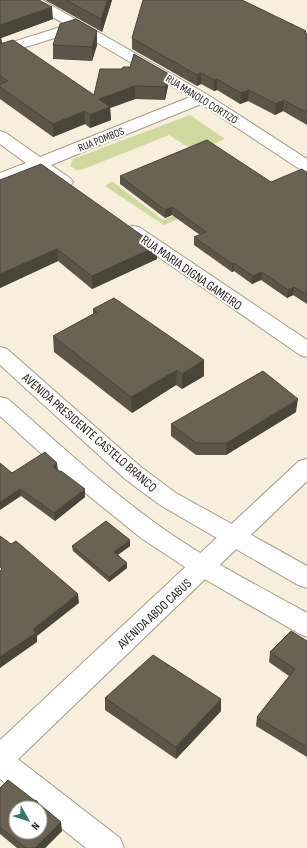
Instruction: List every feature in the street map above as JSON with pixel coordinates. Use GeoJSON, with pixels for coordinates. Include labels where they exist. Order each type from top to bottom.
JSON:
{"type":"FeatureCollection","features":[{"type":"Feature","properties":{"kind":"street","name":"RUA MANOLO CORTIZO"},"geometry":{"type":"LineString","coordinates":[[32,0],[202,98],[307,166]]}},
{"type":"Feature","properties":{"kind":"street"},"geometry":{"type":"LineString","coordinates":[[0,50],[79,26]]}},
{"type":"Feature","properties":{"kind":"street","name":"RUA POMBOS"},"geometry":{"type":"LineString","coordinates":[[0,179],[202,98]]}},
{"type":"Feature","properties":{"kind":"street"},"geometry":{"type":"LineString","coordinates":[[0,136],[78,192]]}},
{"type":"Feature","properties":{"kind":"street","name":"RUA MARIA DIGNA GAMEIRO"},"geometry":{"type":"LineString","coordinates":[[123,224],[246,310],[307,350]]}},
{"type":"Feature","properties":{"kind":"street","name":"AVENIDA PRESIDENTE CASTELO BRANCO"},"geometry":{"type":"LineString","coordinates":[[0,354],[133,473],[186,510],[307,578]]}},
{"type":"Feature","properties":{"kind":"street"},"geometry":{"type":"LineString","coordinates":[[0,404],[40,441],[150,532],[203,566],[307,626]]}},
{"type":"Feature","properties":{"kind":"street","name":"AVENIDA ABDO CABUS"},"geometry":{"type":"LineString","coordinates":[[0,758],[307,467]]}},
{"type":"Feature","properties":{"kind":"street"},"geometry":{"type":"LineString","coordinates":[[0,762],[109,848]]}},
{"type":"Feature","properties":{"kind":"green space"},"geometry":{"type":"Polygon","coordinates":[[[190,115],[225,139],[196,152],[169,135],[81,170],[77,170],[70,166],[73,159],[190,115]]]}},
{"type":"Feature","properties":{"kind":"green space"},"geometry":{"type":"Polygon","coordinates":[[[261,178],[249,188],[164,225],[105,186],[112,181],[163,220],[261,178]]]}},
{"type":"Feature","properties":{"kind":"building"},"geometry":{"type":"Polygon","coordinates":[[[0,0],[39,0],[52,7],[0,25],[0,0]]]}},
{"type":"Feature","properties":{"kind":"building"},"geometry":{"type":"Polygon","coordinates":[[[66,0],[108,0],[101,19],[66,0]]]}},
{"type":"Feature","properties":{"kind":"building"},"geometry":{"type":"Polygon","coordinates":[[[143,0],[242,0],[306,31],[304,32],[307,34],[307,113],[284,100],[276,104],[249,90],[241,93],[217,79],[214,80],[201,73],[197,75],[132,38],[143,0]]]}},
{"type":"Feature","properties":{"kind":"building"},"geometry":{"type":"Polygon","coordinates":[[[76,19],[97,31],[92,47],[53,45],[60,24],[76,19]]]}},
{"type":"Feature","properties":{"kind":"building"},"geometry":{"type":"Polygon","coordinates":[[[13,40],[94,95],[100,69],[122,69],[123,67],[130,67],[134,54],[169,74],[165,87],[135,86],[99,99],[110,107],[90,115],[85,111],[53,124],[0,87],[0,84],[8,81],[0,76],[0,44],[13,40]]]}},
{"type":"Feature","properties":{"kind":"building"},"geometry":{"type":"Polygon","coordinates":[[[207,140],[271,182],[302,169],[307,173],[307,295],[294,287],[288,290],[262,272],[253,276],[234,263],[232,264],[194,237],[206,232],[172,207],[165,210],[120,176],[207,140]]]}},
{"type":"Feature","properties":{"kind":"building"},"geometry":{"type":"Polygon","coordinates":[[[41,164],[157,246],[92,276],[57,249],[0,274],[0,180],[41,164]]]}},
{"type":"Feature","properties":{"kind":"building"},"geometry":{"type":"Polygon","coordinates":[[[114,298],[204,360],[182,374],[177,370],[131,397],[53,336],[97,312],[93,309],[114,298]]]}},
{"type":"Feature","properties":{"kind":"building"},"geometry":{"type":"Polygon","coordinates":[[[263,371],[298,399],[227,443],[196,443],[171,424],[263,371]]]}},
{"type":"Feature","properties":{"kind":"building"},"geometry":{"type":"Polygon","coordinates":[[[45,452],[57,463],[53,466],[59,472],[61,471],[85,489],[54,513],[20,489],[0,502],[0,463],[12,473],[45,452]]]}},
{"type":"Feature","properties":{"kind":"building"},"geometry":{"type":"Polygon","coordinates":[[[106,521],[130,540],[114,552],[127,563],[109,577],[72,546],[106,521]]]}},
{"type":"Feature","properties":{"kind":"building"},"geometry":{"type":"Polygon","coordinates":[[[0,536],[11,544],[16,541],[78,594],[33,629],[36,633],[0,657],[0,571],[2,569],[0,567],[0,536]]]}},
{"type":"Feature","properties":{"kind":"building"},"geometry":{"type":"Polygon","coordinates":[[[291,631],[307,641],[307,747],[257,717],[295,669],[270,652],[291,631]]]}},
{"type":"Feature","properties":{"kind":"building"},"geometry":{"type":"Polygon","coordinates":[[[153,655],[221,699],[176,747],[105,698],[153,655]]]}},
{"type":"Feature","properties":{"kind":"building"},"geometry":{"type":"Polygon","coordinates":[[[8,780],[34,800],[8,800],[8,833],[0,827],[0,788],[8,780]]]}},
{"type":"Feature","properties":{"kind":"building"},"geometry":{"type":"Polygon","coordinates":[[[48,811],[61,822],[48,835],[48,811]]]}},
{"type":"Feature","properties":{"kind":"building"},"geometry":{"type":"Polygon","coordinates":[[[16,840],[43,840],[35,848],[26,848],[16,840]]]}}]}
